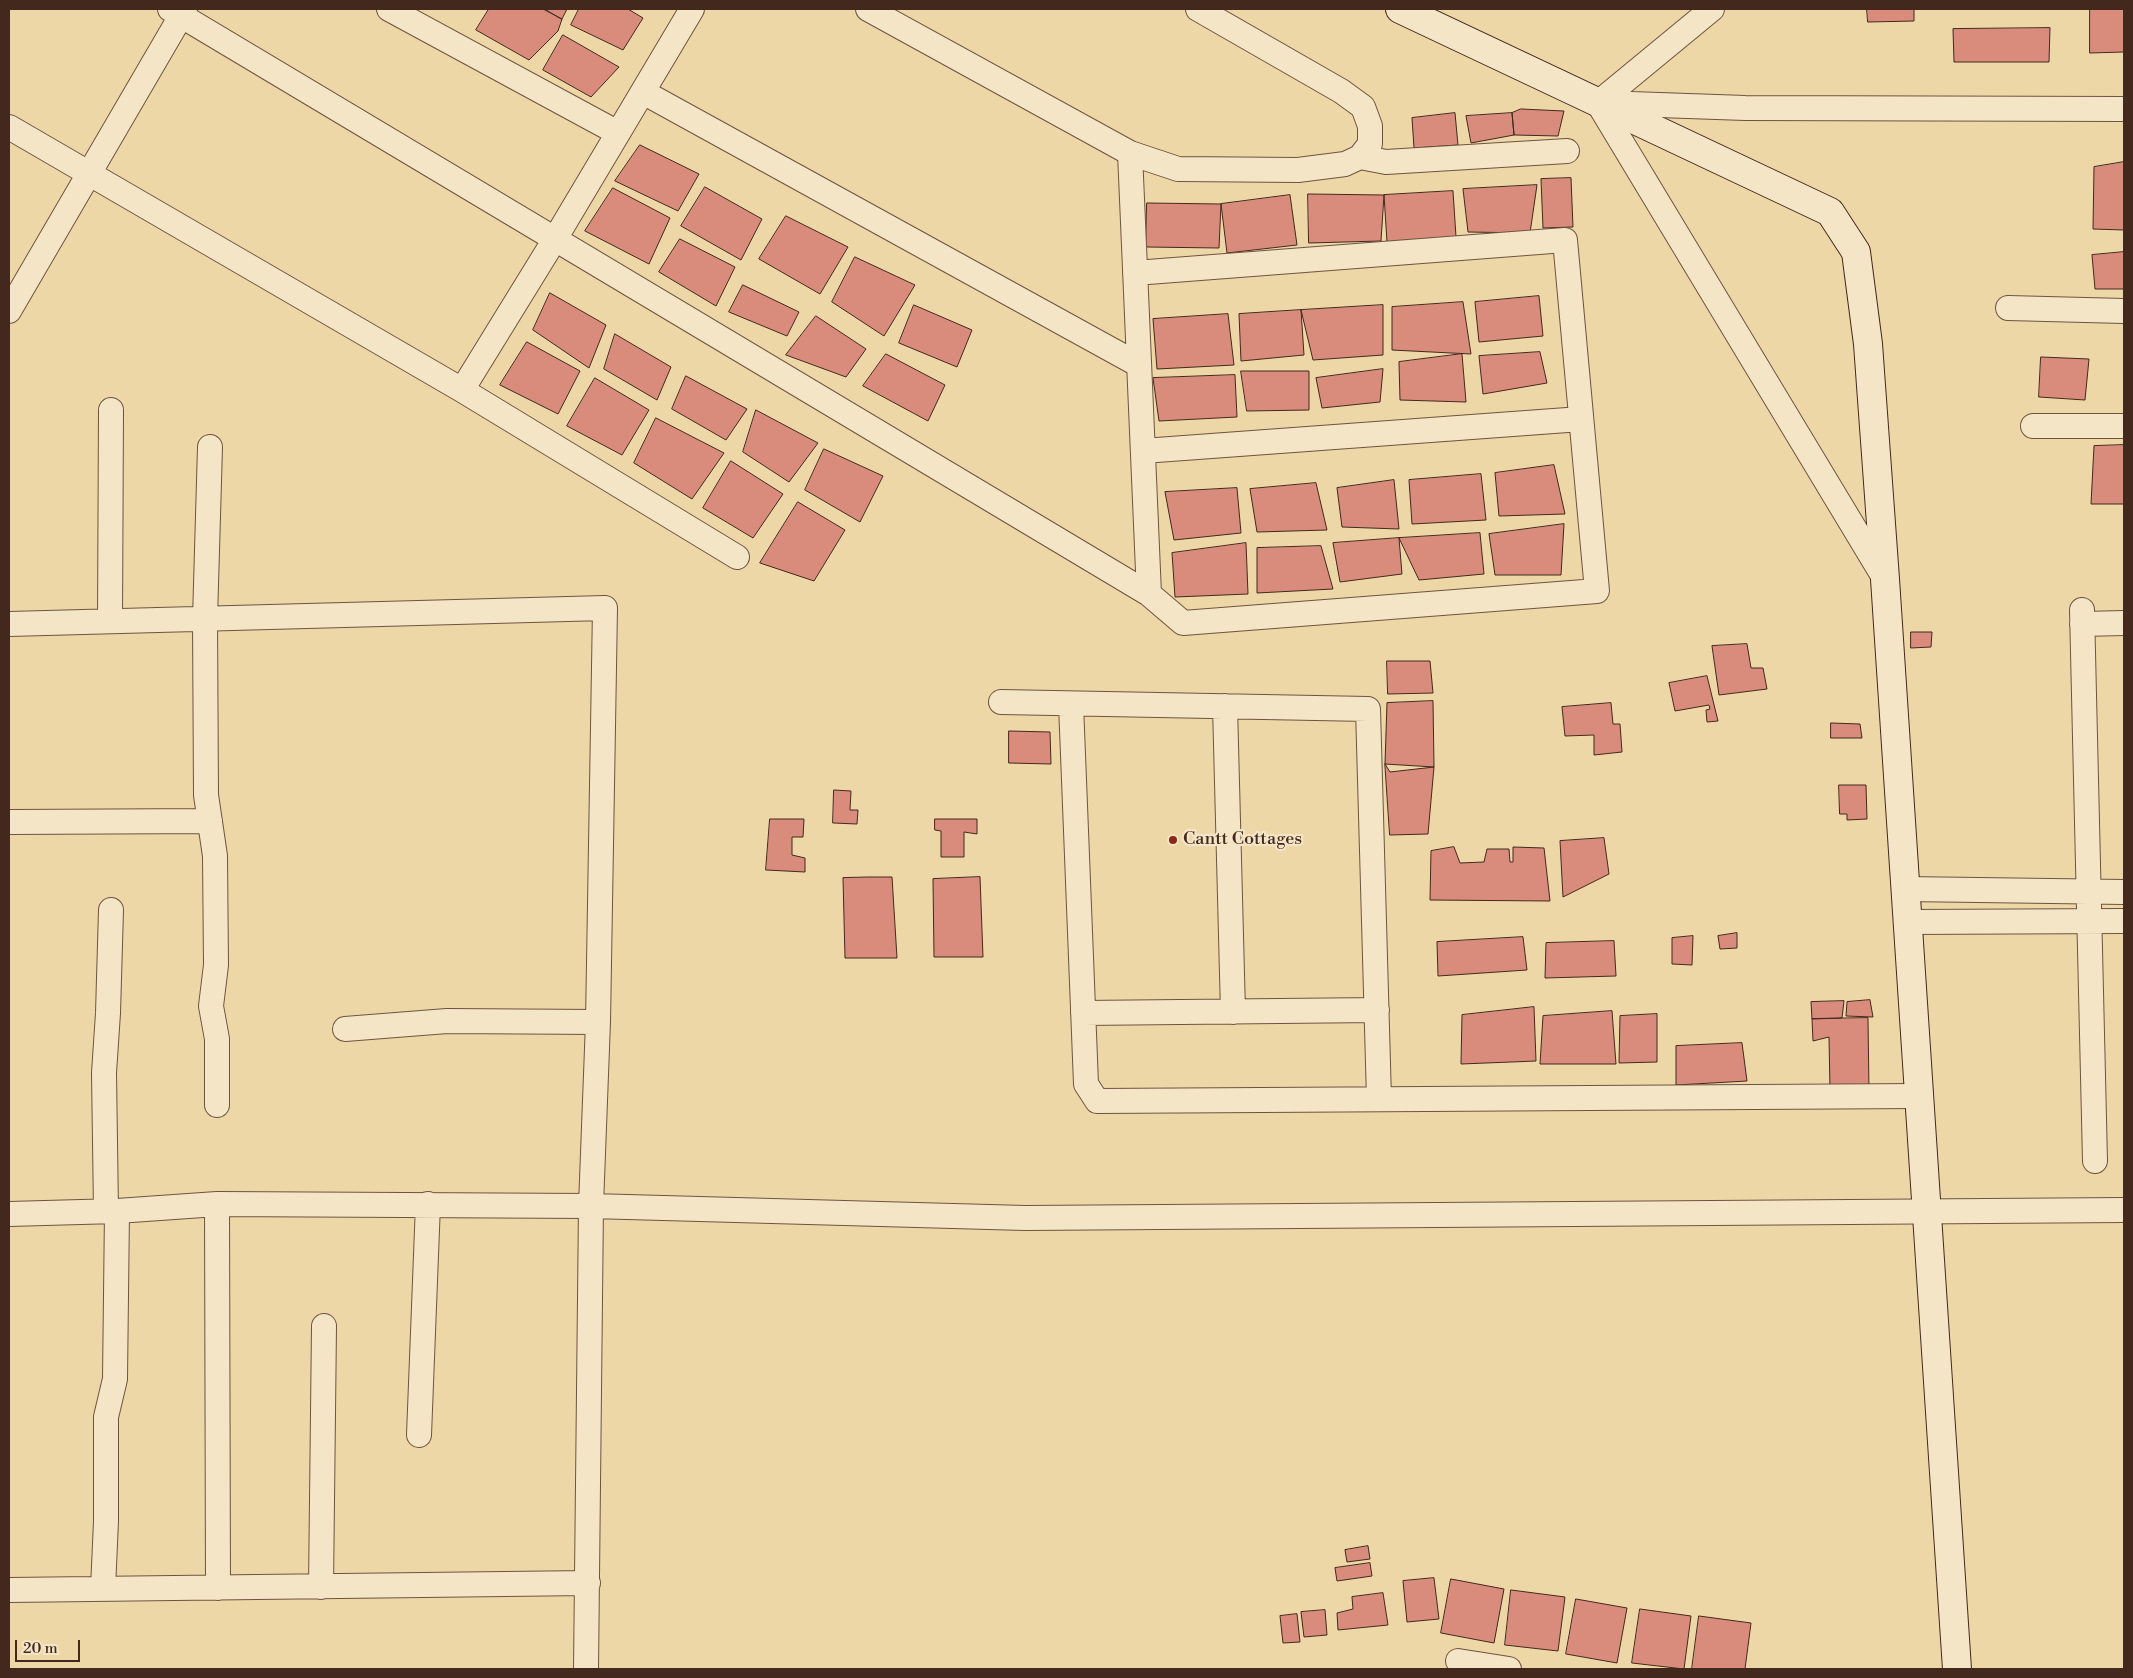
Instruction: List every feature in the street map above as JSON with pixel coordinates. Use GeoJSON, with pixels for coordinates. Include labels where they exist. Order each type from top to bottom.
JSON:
{"type":"FeatureCollection","features":[{"type":"Feature","properties":{"kind":"main road"},"geometry":{"type":"LineString","coordinates":[[1400,9],[1830,212],[1856,252],[1868,344],[1885,579],[1957,1669]]}},
{"type":"Feature","properties":{"kind":"street"},"geometry":{"type":"LineString","coordinates":[[389,9],[618,133]]}},
{"type":"Feature","properties":{"kind":"street"},"geometry":{"type":"LineString","coordinates":[[462,390],[555,239],[692,9]]}},
{"type":"Feature","properties":{"kind":"street"},"geometry":{"type":"LineString","coordinates":[[868,9],[1130,154],[1178,169],[1298,170],[1345,164],[1360,157],[1370,144],[1370,126],[1363,107],[1341,91],[1198,9]]}},
{"type":"Feature","properties":{"kind":"street"},"geometry":{"type":"LineString","coordinates":[[1598,103],[1712,9]]}},
{"type":"Feature","properties":{"kind":"street"},"geometry":{"type":"LineString","coordinates":[[9,311],[89,174],[179,11],[555,239],[1149,594],[1183,623],[1597,591],[1565,240],[1136,272]]}},
{"type":"Feature","properties":{"kind":"street"},"geometry":{"type":"LineString","coordinates":[[642,92],[1139,366]]}},
{"type":"Feature","properties":{"kind":"street"},"geometry":{"type":"LineString","coordinates":[[1598,103],[1745,108],[2124,109]]}},
{"type":"Feature","properties":{"kind":"street"},"geometry":{"type":"LineString","coordinates":[[1598,103],[1885,579]]}},
{"type":"Feature","properties":{"kind":"street"},"geometry":{"type":"LineString","coordinates":[[9,127],[462,390],[736,558]]}},
{"type":"Feature","properties":{"kind":"street"},"geometry":{"type":"LineString","coordinates":[[1360,157],[1386,162],[1567,151]]}},
{"type":"Feature","properties":{"kind":"street"},"geometry":{"type":"LineString","coordinates":[[1130,154],[1149,594]]}},
{"type":"Feature","properties":{"kind":"street"},"geometry":{"type":"LineString","coordinates":[[2008,308],[2124,311]]}},
{"type":"Feature","properties":{"kind":"street"},"geometry":{"type":"LineString","coordinates":[[110,621],[111,410]]}},
{"type":"Feature","properties":{"kind":"street"},"geometry":{"type":"LineString","coordinates":[[1143,451],[1581,419]]}},
{"type":"Feature","properties":{"kind":"street"},"geometry":{"type":"LineString","coordinates":[[2033,426],[2124,426]]}},
{"type":"Feature","properties":{"kind":"street"},"geometry":{"type":"LineString","coordinates":[[210,447],[205,619],[206,795],[215,856],[216,965],[211,1006],[217,1039],[217,1105]]}},
{"type":"Feature","properties":{"kind":"street"},"geometry":{"type":"LineString","coordinates":[[9,624],[605,608],[598,1022],[591,1206],[586,1669]]}},
{"type":"Feature","properties":{"kind":"street"},"geometry":{"type":"LineString","coordinates":[[2095,1161],[2082,617],[2124,624]]}},
{"type":"Feature","properties":{"kind":"street"},"geometry":{"type":"LineString","coordinates":[[1001,702],[1368,709],[1379,1099]]}},
{"type":"Feature","properties":{"kind":"street"},"geometry":{"type":"LineString","coordinates":[[1072,704],[1086,1084],[1097,1101],[1918,1096]]}},
{"type":"Feature","properties":{"kind":"street"},"geometry":{"type":"LineString","coordinates":[[1225,706],[1233,1012]]}},
{"type":"Feature","properties":{"kind":"street"},"geometry":{"type":"LineString","coordinates":[[9,822],[210,821]]}},
{"type":"Feature","properties":{"kind":"street"},"geometry":{"type":"LineString","coordinates":[[1905,889],[2124,892]]}},
{"type":"Feature","properties":{"kind":"street"},"geometry":{"type":"LineString","coordinates":[[103,1589],[106,1521],[106,1417],[115,1379],[111,1211],[104,1073],[111,910]]}},
{"type":"Feature","properties":{"kind":"street"},"geometry":{"type":"LineString","coordinates":[[1907,922],[2124,921]]}},
{"type":"Feature","properties":{"kind":"street"},"geometry":{"type":"LineString","coordinates":[[1083,1013],[1377,1010]]}},
{"type":"Feature","properties":{"kind":"street"},"geometry":{"type":"LineString","coordinates":[[346,1029],[448,1021],[598,1022]]}},
{"type":"Feature","properties":{"kind":"street"},"geometry":{"type":"LineString","coordinates":[[217,1204],[218,1588]]}},
{"type":"Feature","properties":{"kind":"street"},"geometry":{"type":"LineString","coordinates":[[9,1214],[111,1211],[217,1204],[591,1206],[1025,1218],[1926,1213],[2124,1210]]}},
{"type":"Feature","properties":{"kind":"street"},"geometry":{"type":"LineString","coordinates":[[419,1435],[428,1204]]}},
{"type":"Feature","properties":{"kind":"street"},"geometry":{"type":"LineString","coordinates":[[322,1587],[324,1326]]}},
{"type":"Feature","properties":{"kind":"street"},"geometry":{"type":"LineString","coordinates":[[9,1590],[588,1584]]}},
{"type":"Feature","properties":{"kind":"street"},"geometry":{"type":"LineString","coordinates":[[1458,1661],[1496,1668]]}},
{"type":"Feature","properties":{"kind":"building"},"geometry":{"type":"Polygon","coordinates":[[[489,9],[543,9],[562,19],[558,31],[529,60],[476,30],[489,9]]]}},
{"type":"Feature","properties":{"kind":"building"},"geometry":{"type":"Polygon","coordinates":[[[545,9],[567,9],[562,19],[545,9]]]}},
{"type":"Feature","properties":{"kind":"building"},"geometry":{"type":"Polygon","coordinates":[[[579,9],[628,9],[643,18],[623,50],[571,25],[579,9]]]}},
{"type":"Feature","properties":{"kind":"building"},"geometry":{"type":"Polygon","coordinates":[[[1867,9],[1914,9],[1914,21],[1868,22],[1867,9]]]}},
{"type":"Feature","properties":{"kind":"building"},"geometry":{"type":"Polygon","coordinates":[[[2090,9],[2124,9],[2124,52],[2090,53],[2090,9]]]}},
{"type":"Feature","properties":{"kind":"building"},"geometry":{"type":"Polygon","coordinates":[[[2050,28],[2049,62],[1954,62],[1953,29],[2050,28]]]}},
{"type":"Feature","properties":{"kind":"building"},"geometry":{"type":"Polygon","coordinates":[[[563,35],[619,67],[591,97],[543,70],[563,35]]]}},
{"type":"Feature","properties":{"kind":"building"},"geometry":{"type":"Polygon","coordinates":[[[1521,109],[1564,111],[1558,136],[1514,135],[1512,113],[1521,109]]]}},
{"type":"Feature","properties":{"kind":"building"},"geometry":{"type":"Polygon","coordinates":[[[1455,113],[1458,145],[1414,148],[1412,118],[1455,113]]]}},
{"type":"Feature","properties":{"kind":"building"},"geometry":{"type":"Polygon","coordinates":[[[1512,113],[1514,135],[1471,143],[1466,116],[1512,113]]]}},
{"type":"Feature","properties":{"kind":"building"},"geometry":{"type":"Polygon","coordinates":[[[640,145],[699,174],[678,211],[615,181],[640,145]]]}},
{"type":"Feature","properties":{"kind":"building"},"geometry":{"type":"Polygon","coordinates":[[[2124,162],[2124,230],[2093,229],[2094,167],[2124,162]]]}},
{"type":"Feature","properties":{"kind":"building"},"geometry":{"type":"Polygon","coordinates":[[[1571,178],[1573,227],[1543,228],[1541,179],[1571,178]]]}},
{"type":"Feature","properties":{"kind":"building"},"geometry":{"type":"Polygon","coordinates":[[[1537,185],[1530,233],[1468,232],[1463,189],[1537,185]]]}},
{"type":"Feature","properties":{"kind":"building"},"geometry":{"type":"Polygon","coordinates":[[[705,187],[762,219],[741,260],[681,226],[705,187]]]}},
{"type":"Feature","properties":{"kind":"building"},"geometry":{"type":"Polygon","coordinates":[[[613,188],[670,218],[649,264],[585,231],[613,188]]]}},
{"type":"Feature","properties":{"kind":"building"},"geometry":{"type":"Polygon","coordinates":[[[1453,191],[1456,237],[1387,242],[1384,195],[1453,191]]]}},
{"type":"Feature","properties":{"kind":"building"},"geometry":{"type":"Polygon","coordinates":[[[1308,194],[1384,195],[1381,241],[1309,243],[1308,194]]]}},
{"type":"Feature","properties":{"kind":"building"},"geometry":{"type":"Polygon","coordinates":[[[1290,195],[1297,245],[1227,253],[1221,204],[1290,195]]]}},
{"type":"Feature","properties":{"kind":"building"},"geometry":{"type":"Polygon","coordinates":[[[1147,203],[1221,204],[1219,248],[1146,247],[1147,203]]]}},
{"type":"Feature","properties":{"kind":"building"},"geometry":{"type":"Polygon","coordinates":[[[786,216],[848,247],[820,294],[759,259],[786,216]]]}},
{"type":"Feature","properties":{"kind":"building"},"geometry":{"type":"Polygon","coordinates":[[[680,239],[735,267],[716,306],[659,272],[680,239]]]}},
{"type":"Feature","properties":{"kind":"building"},"geometry":{"type":"Polygon","coordinates":[[[2124,252],[2124,289],[2095,289],[2092,255],[2124,252]]]}},
{"type":"Feature","properties":{"kind":"building"},"geometry":{"type":"Polygon","coordinates":[[[855,257],[915,285],[884,336],[832,302],[855,257]]]}},
{"type":"Feature","properties":{"kind":"building"},"geometry":{"type":"Polygon","coordinates":[[[743,285],[799,312],[787,336],[729,312],[743,285]]]}},
{"type":"Feature","properties":{"kind":"building"},"geometry":{"type":"Polygon","coordinates":[[[550,293],[606,325],[589,368],[533,330],[550,293]]]}},
{"type":"Feature","properties":{"kind":"building"},"geometry":{"type":"Polygon","coordinates":[[[1539,296],[1543,336],[1479,342],[1475,302],[1539,296]]]}},
{"type":"Feature","properties":{"kind":"building"},"geometry":{"type":"Polygon","coordinates":[[[1463,302],[1471,354],[1392,350],[1392,307],[1463,302]]]}},
{"type":"Feature","properties":{"kind":"building"},"geometry":{"type":"Polygon","coordinates":[[[914,305],[972,330],[957,367],[899,343],[914,305]]]}},
{"type":"Feature","properties":{"kind":"building"},"geometry":{"type":"Polygon","coordinates":[[[1383,305],[1383,355],[1313,360],[1301,310],[1383,305]]]}},
{"type":"Feature","properties":{"kind":"building"},"geometry":{"type":"Polygon","coordinates":[[[1301,310],[1304,355],[1241,361],[1239,314],[1301,310]]]}},
{"type":"Feature","properties":{"kind":"building"},"geometry":{"type":"Polygon","coordinates":[[[1228,314],[1234,365],[1157,369],[1153,319],[1228,314]]]}},
{"type":"Feature","properties":{"kind":"building"},"geometry":{"type":"Polygon","coordinates":[[[816,316],[866,349],[846,377],[786,355],[816,316]]]}},
{"type":"Feature","properties":{"kind":"building"},"geometry":{"type":"Polygon","coordinates":[[[615,334],[671,367],[657,400],[604,369],[615,334]]]}},
{"type":"Feature","properties":{"kind":"building"},"geometry":{"type":"Polygon","coordinates":[[[527,342],[580,371],[558,414],[500,385],[527,342]]]}},
{"type":"Feature","properties":{"kind":"building"},"geometry":{"type":"Polygon","coordinates":[[[1540,352],[1547,383],[1483,394],[1479,356],[1540,352]]]}},
{"type":"Feature","properties":{"kind":"building"},"geometry":{"type":"Polygon","coordinates":[[[886,354],[945,385],[928,421],[863,386],[886,354]]]}},
{"type":"Feature","properties":{"kind":"building"},"geometry":{"type":"Polygon","coordinates":[[[1462,354],[1466,402],[1400,400],[1399,362],[1462,354]]]}},
{"type":"Feature","properties":{"kind":"building"},"geometry":{"type":"Polygon","coordinates":[[[2041,357],[2089,359],[2085,400],[2039,397],[2041,357]]]}},
{"type":"Feature","properties":{"kind":"building"},"geometry":{"type":"Polygon","coordinates":[[[1383,369],[1380,402],[1322,408],[1316,378],[1383,369]]]}},
{"type":"Feature","properties":{"kind":"building"},"geometry":{"type":"Polygon","coordinates":[[[1241,371],[1309,371],[1309,410],[1247,411],[1241,371]]]}},
{"type":"Feature","properties":{"kind":"building"},"geometry":{"type":"Polygon","coordinates":[[[1235,375],[1237,417],[1159,421],[1153,378],[1235,375]]]}},
{"type":"Feature","properties":{"kind":"building"},"geometry":{"type":"Polygon","coordinates":[[[686,376],[747,409],[726,440],[672,409],[686,376]]]}},
{"type":"Feature","properties":{"kind":"building"},"geometry":{"type":"Polygon","coordinates":[[[595,378],[649,410],[622,455],[567,426],[595,378]]]}},
{"type":"Feature","properties":{"kind":"building"},"geometry":{"type":"Polygon","coordinates":[[[756,410],[818,443],[789,482],[743,452],[756,410]]]}},
{"type":"Feature","properties":{"kind":"building"},"geometry":{"type":"Polygon","coordinates":[[[656,418],[724,453],[692,499],[634,463],[656,418]]]}},
{"type":"Feature","properties":{"kind":"building"},"geometry":{"type":"Polygon","coordinates":[[[2124,445],[2124,504],[2091,504],[2094,446],[2124,445]]]}},
{"type":"Feature","properties":{"kind":"building"},"geometry":{"type":"Polygon","coordinates":[[[824,449],[883,476],[860,522],[805,490],[824,449]]]}},
{"type":"Feature","properties":{"kind":"building"},"geometry":{"type":"Polygon","coordinates":[[[731,461],[783,494],[753,538],[703,508],[731,461]]]}},
{"type":"Feature","properties":{"kind":"building"},"geometry":{"type":"Polygon","coordinates":[[[1554,465],[1565,514],[1499,516],[1495,473],[1554,465]]]}},
{"type":"Feature","properties":{"kind":"building"},"geometry":{"type":"Polygon","coordinates":[[[1481,474],[1486,520],[1412,524],[1409,480],[1481,474]]]}},
{"type":"Feature","properties":{"kind":"building"},"geometry":{"type":"Polygon","coordinates":[[[1394,480],[1399,529],[1342,527],[1337,488],[1394,480]]]}},
{"type":"Feature","properties":{"kind":"building"},"geometry":{"type":"Polygon","coordinates":[[[1316,483],[1327,530],[1257,532],[1250,489],[1316,483]]]}},
{"type":"Feature","properties":{"kind":"building"},"geometry":{"type":"Polygon","coordinates":[[[1237,488],[1241,533],[1174,540],[1165,492],[1237,488]]]}},
{"type":"Feature","properties":{"kind":"building"},"geometry":{"type":"Polygon","coordinates":[[[798,502],[845,530],[814,581],[760,563],[798,502]]]}},
{"type":"Feature","properties":{"kind":"building"},"geometry":{"type":"Polygon","coordinates":[[[1564,524],[1561,575],[1495,575],[1489,534],[1564,524]]]}},
{"type":"Feature","properties":{"kind":"building"},"geometry":{"type":"Polygon","coordinates":[[[1480,533],[1484,574],[1419,580],[1399,538],[1480,533]]]}},
{"type":"Feature","properties":{"kind":"building"},"geometry":{"type":"Polygon","coordinates":[[[1399,538],[1402,574],[1340,582],[1333,543],[1399,538]]]}},
{"type":"Feature","properties":{"kind":"building"},"geometry":{"type":"Polygon","coordinates":[[[1246,543],[1248,594],[1175,597],[1172,553],[1246,543]]]}},
{"type":"Feature","properties":{"kind":"building"},"geometry":{"type":"Polygon","coordinates":[[[1321,546],[1333,589],[1257,593],[1257,548],[1321,546]]]}},
{"type":"Feature","properties":{"kind":"building"},"geometry":{"type":"Polygon","coordinates":[[[1911,632],[1932,632],[1931,647],[1911,648],[1911,632]]]}},
{"type":"Feature","properties":{"kind":"building"},"geometry":{"type":"Polygon","coordinates":[[[1747,644],[1751,668],[1763,668],[1767,689],[1719,695],[1712,646],[1747,644]]]}},
{"type":"Feature","properties":{"kind":"building"},"geometry":{"type":"Polygon","coordinates":[[[1387,661],[1430,661],[1433,693],[1388,694],[1387,661]]]}},
{"type":"Feature","properties":{"kind":"building"},"geometry":{"type":"Polygon","coordinates":[[[1707,676],[1718,721],[1707,722],[1706,710],[1710,709],[1709,705],[1675,711],[1669,683],[1707,676]]]}},
{"type":"Feature","properties":{"kind":"building"},"geometry":{"type":"Polygon","coordinates":[[[1433,701],[1434,767],[1385,764],[1387,703],[1433,701]]]}},
{"type":"Feature","properties":{"kind":"building"},"geometry":{"type":"Polygon","coordinates":[[[1611,703],[1613,724],[1620,724],[1622,752],[1594,755],[1594,735],[1565,736],[1562,707],[1611,703]]]}},
{"type":"Feature","properties":{"kind":"building"},"geometry":{"type":"Polygon","coordinates":[[[1831,723],[1860,724],[1862,738],[1831,738],[1831,723]]]}},
{"type":"Feature","properties":{"kind":"building"},"geometry":{"type":"Polygon","coordinates":[[[1009,731],[1050,732],[1051,764],[1009,763],[1009,731]]]}},
{"type":"Feature","properties":{"kind":"building"},"geometry":{"type":"Polygon","coordinates":[[[1385,764],[1390,772],[1434,767],[1428,834],[1390,835],[1385,764]]]}},
{"type":"Feature","properties":{"kind":"building"},"geometry":{"type":"Polygon","coordinates":[[[1839,785],[1866,785],[1867,819],[1847,820],[1847,814],[1840,814],[1839,785]]]}},
{"type":"Feature","properties":{"kind":"building"},"geometry":{"type":"Polygon","coordinates":[[[834,790],[851,791],[850,810],[858,810],[857,824],[833,823],[834,790]]]}},
{"type":"Feature","properties":{"kind":"building"},"geometry":{"type":"Polygon","coordinates":[[[770,819],[804,819],[803,837],[792,837],[792,855],[805,858],[805,872],[766,870],[770,819]]]}},
{"type":"Feature","properties":{"kind":"building"},"geometry":{"type":"Polygon","coordinates":[[[935,819],[977,819],[977,834],[964,832],[964,857],[941,857],[941,831],[935,830],[935,819]]]}},
{"type":"Feature","properties":{"kind":"building"},"geometry":{"type":"Polygon","coordinates":[[[1604,838],[1609,874],[1563,897],[1560,841],[1604,838]]]}},
{"type":"Feature","properties":{"kind":"building"},"geometry":{"type":"Polygon","coordinates":[[[1454,847],[1460,863],[1484,862],[1487,849],[1509,849],[1510,862],[1513,862],[1513,847],[1544,848],[1550,901],[1430,900],[1431,851],[1454,847]]]}},
{"type":"Feature","properties":{"kind":"building"},"geometry":{"type":"Polygon","coordinates":[[[892,877],[897,958],[845,958],[843,878],[892,877]]]}},
{"type":"Feature","properties":{"kind":"building"},"geometry":{"type":"Polygon","coordinates":[[[980,877],[983,957],[934,957],[933,879],[980,877]]]}},
{"type":"Feature","properties":{"kind":"building"},"geometry":{"type":"Polygon","coordinates":[[[1737,933],[1737,948],[1720,949],[1718,936],[1737,933]]]}},
{"type":"Feature","properties":{"kind":"building"},"geometry":{"type":"Polygon","coordinates":[[[1693,936],[1692,965],[1672,964],[1672,938],[1693,936]]]}},
{"type":"Feature","properties":{"kind":"building"},"geometry":{"type":"Polygon","coordinates":[[[1523,937],[1527,970],[1438,976],[1437,942],[1523,937]]]}},
{"type":"Feature","properties":{"kind":"building"},"geometry":{"type":"Polygon","coordinates":[[[1614,941],[1616,976],[1545,978],[1546,943],[1614,941]]]}},
{"type":"Feature","properties":{"kind":"building"},"geometry":{"type":"Polygon","coordinates":[[[1870,1000],[1873,1017],[1846,1016],[1847,1002],[1870,1000]]]}},
{"type":"Feature","properties":{"kind":"building"},"geometry":{"type":"Polygon","coordinates":[[[1844,1001],[1842,1018],[1812,1019],[1811,1002],[1844,1001]]]}},
{"type":"Feature","properties":{"kind":"building"},"geometry":{"type":"Polygon","coordinates":[[[1534,1007],[1536,1061],[1461,1064],[1462,1015],[1534,1007]]]}},
{"type":"Feature","properties":{"kind":"building"},"geometry":{"type":"Polygon","coordinates":[[[1612,1011],[1616,1064],[1540,1064],[1543,1016],[1612,1011]]]}},
{"type":"Feature","properties":{"kind":"building"},"geometry":{"type":"Polygon","coordinates":[[[1657,1014],[1657,1062],[1619,1063],[1620,1016],[1657,1014]]]}},
{"type":"Feature","properties":{"kind":"building"},"geometry":{"type":"Polygon","coordinates":[[[1868,1018],[1869,1092],[1830,1090],[1829,1037],[1813,1041],[1812,1019],[1868,1018]]]}},
{"type":"Feature","properties":{"kind":"building"},"geometry":{"type":"Polygon","coordinates":[[[1742,1043],[1747,1081],[1676,1085],[1676,1046],[1742,1043]]]}},
{"type":"Feature","properties":{"kind":"building"},"geometry":{"type":"Polygon","coordinates":[[[1368,1546],[1370,1559],[1347,1562],[1345,1550],[1368,1546]]]}},
{"type":"Feature","properties":{"kind":"building"},"geometry":{"type":"Polygon","coordinates":[[[1370,1563],[1372,1576],[1337,1581],[1335,1568],[1370,1563]]]}},
{"type":"Feature","properties":{"kind":"building"},"geometry":{"type":"Polygon","coordinates":[[[1434,1578],[1439,1619],[1407,1622],[1403,1581],[1434,1578]]]}},
{"type":"Feature","properties":{"kind":"building"},"geometry":{"type":"Polygon","coordinates":[[[1451,1579],[1504,1589],[1494,1643],[1441,1633],[1451,1579]]]}},
{"type":"Feature","properties":{"kind":"building"},"geometry":{"type":"Polygon","coordinates":[[[1511,1590],[1565,1597],[1558,1651],[1505,1645],[1511,1590]]]}},
{"type":"Feature","properties":{"kind":"building"},"geometry":{"type":"Polygon","coordinates":[[[1383,1593],[1388,1625],[1338,1630],[1337,1613],[1353,1609],[1352,1597],[1383,1593]]]}},
{"type":"Feature","properties":{"kind":"building"},"geometry":{"type":"Polygon","coordinates":[[[1576,1599],[1627,1608],[1617,1663],[1566,1654],[1576,1599]]]}},
{"type":"Feature","properties":{"kind":"building"},"geometry":{"type":"Polygon","coordinates":[[[1640,1609],[1691,1616],[1684,1669],[1632,1663],[1640,1609]]]}},
{"type":"Feature","properties":{"kind":"building"},"geometry":{"type":"Polygon","coordinates":[[[1325,1610],[1327,1635],[1304,1637],[1301,1612],[1325,1610]]]}},
{"type":"Feature","properties":{"kind":"building"},"geometry":{"type":"Polygon","coordinates":[[[1297,1614],[1300,1642],[1283,1643],[1280,1616],[1297,1614]]]}},
{"type":"Feature","properties":{"kind":"building"},"geometry":{"type":"Polygon","coordinates":[[[1699,1616],[1751,1623],[1745,1669],[1692,1669],[1699,1616]]]}},
{"type":"Feature","properties":{"kind":"place","name":"Cantt Cottages"},"geometry":{"type":"Point","coordinates":[1173,840]}}]}
